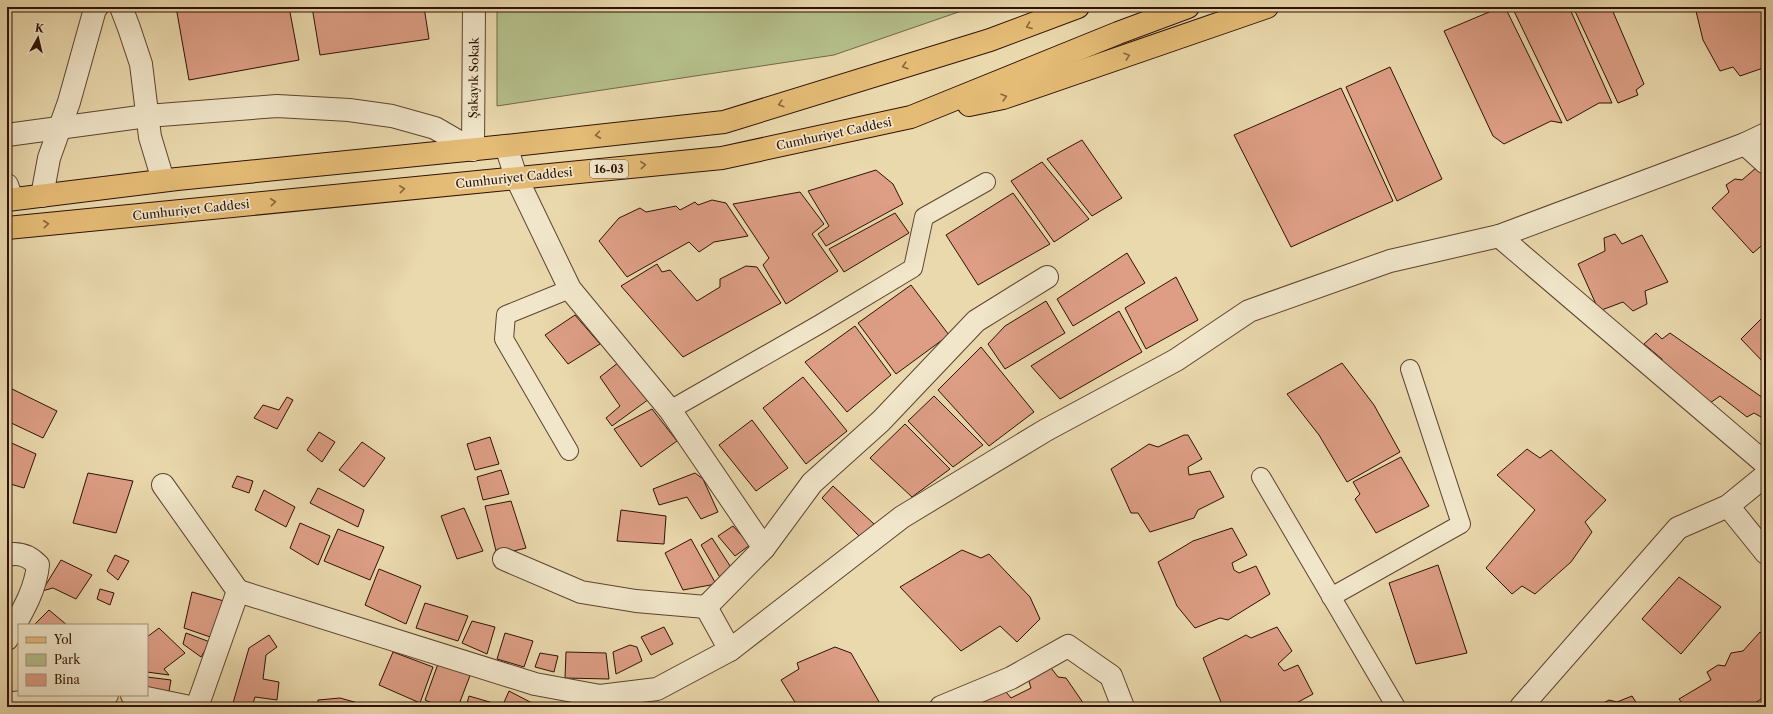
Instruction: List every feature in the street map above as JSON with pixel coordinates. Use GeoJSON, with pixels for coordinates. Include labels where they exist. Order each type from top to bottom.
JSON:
{"type":"FeatureCollection","features":[{"type":"Feature","properties":{"kind":"main road"},"geometry":{"type":"LineString","coordinates":[[9,195],[42,196],[163,180],[473,150],[724,122],[990,40],[1078,7]]}},
{"type":"Feature","properties":{"kind":"main road","name":"Cumhuriyet Caddesi"},"geometry":{"type":"LineString","coordinates":[[7,228],[722,158],[911,117],[1118,33],[1188,7]]}},
{"type":"Feature","properties":{"kind":"main road"},"geometry":{"type":"LineString","coordinates":[[911,117],[1003,98],[1267,7]]}},
{"type":"Feature","properties":{"kind":"street"},"geometry":{"type":"LineString","coordinates":[[42,196],[49,158],[69,102],[94,9],[97,7]]}},
{"type":"Feature","properties":{"kind":"street"},"geometry":{"type":"LineString","coordinates":[[121,7],[140,64],[150,137],[163,180]]}},
{"type":"Feature","properties":{"kind":"street","name":"Şakayık Sokak"},"geometry":{"type":"LineString","coordinates":[[473,150],[474,7]]}},
{"type":"Feature","properties":{"kind":"street"},"geometry":{"type":"LineString","coordinates":[[7,135],[147,116],[278,106],[349,110],[392,116],[435,128],[473,150]]}},
{"type":"Feature","properties":{"kind":"street"},"geometry":{"type":"LineString","coordinates":[[163,485],[238,592],[535,684],[600,696],[657,689],[730,650],[902,518],[1046,430],[1176,360],[1249,311],[1390,261],[1499,236],[1745,144],[1766,134]]}},
{"type":"Feature","properties":{"kind":"street"},"geometry":{"type":"LineString","coordinates":[[1745,144],[1766,163]]}},
{"type":"Feature","properties":{"kind":"street"},"geometry":{"type":"LineString","coordinates":[[506,146],[516,177],[570,290],[670,410],[764,548]]}},
{"type":"Feature","properties":{"kind":"street"},"geometry":{"type":"LineString","coordinates":[[1499,236],[1766,464]]}},
{"type":"Feature","properties":{"kind":"street"},"geometry":{"type":"LineString","coordinates":[[706,607],[764,548],[812,482],[881,421],[976,321],[1047,277]]}},
{"type":"Feature","properties":{"kind":"street"},"geometry":{"type":"LineString","coordinates":[[1521,707],[1678,528],[1728,506],[1766,475]]}},
{"type":"Feature","properties":{"kind":"street"},"geometry":{"type":"LineString","coordinates":[[1728,506],[1766,553]]}},
{"type":"Feature","properties":{"kind":"street"},"geometry":{"type":"LineString","coordinates":[[7,555],[14,553],[29,556],[38,565],[36,580],[31,594],[7,639]]}},
{"type":"Feature","properties":{"kind":"street"},"geometry":{"type":"LineString","coordinates":[[504,559],[581,592],[636,601],[706,607]]}},
{"type":"Feature","properties":{"kind":"street"},"geometry":{"type":"LineString","coordinates":[[196,707],[238,592]]}},
{"type":"Feature","properties":{"kind":"street"},"geometry":{"type":"LineString","coordinates":[[706,607],[730,650]]}},
{"type":"Feature","properties":{"kind":"street"},"geometry":{"type":"LineString","coordinates":[[941,707],[1011,678],[1068,646],[1111,676],[1123,707]]}},
{"type":"Feature","properties":{"kind":"street"},"geometry":{"type":"LineString","coordinates":[[7,704],[44,699],[92,696]]}},
{"type":"Feature","properties":{"kind":"street"},"geometry":{"type":"LineString","coordinates":[[137,696],[190,707]]}},
{"type":"Feature","properties":{"kind":"lane"},"geometry":{"type":"LineString","coordinates":[[670,410],[820,324],[913,268],[924,217],[986,182]]}},
{"type":"Feature","properties":{"kind":"lane"},"geometry":{"type":"LineString","coordinates":[[569,451],[504,339],[506,315],[570,290]]}},
{"type":"Feature","properties":{"kind":"lane"},"geometry":{"type":"LineString","coordinates":[[1331,597],[1461,524],[1410,369]]}},
{"type":"Feature","properties":{"kind":"lane"},"geometry":{"type":"LineString","coordinates":[[1261,477],[1396,707]]}},
{"type":"Feature","properties":{"kind":"green space"},"geometry":{"type":"Polygon","coordinates":[[[497,7],[973,7],[834,55],[497,106],[497,7]]]}},
{"type":"Feature","properties":{"kind":"building"},"geometry":{"type":"Polygon","coordinates":[[[176,7],[289,7],[299,60],[189,80],[176,7]]]}},
{"type":"Feature","properties":{"kind":"building"},"geometry":{"type":"Polygon","coordinates":[[[312,7],[424,7],[429,39],[320,55],[312,7]]]}},
{"type":"Feature","properties":{"kind":"building"},"geometry":{"type":"Polygon","coordinates":[[[1501,7],[1505,7],[1562,123],[1551,121],[1504,144],[1493,136],[1444,31],[1501,7]]]}},
{"type":"Feature","properties":{"kind":"building"},"geometry":{"type":"Polygon","coordinates":[[[1512,7],[1569,7],[1612,103],[1599,103],[1567,121],[1512,7]]]}},
{"type":"Feature","properties":{"kind":"building"},"geometry":{"type":"Polygon","coordinates":[[[1573,7],[1611,7],[1644,84],[1636,90],[1638,95],[1618,103],[1573,7]]]}},
{"type":"Feature","properties":{"kind":"building"},"geometry":{"type":"Polygon","coordinates":[[[1695,7],[1766,7],[1766,67],[1740,76],[1733,67],[1720,71],[1703,40],[1695,7]]]}},
{"type":"Feature","properties":{"kind":"building"},"geometry":{"type":"Polygon","coordinates":[[[1390,67],[1442,179],[1397,201],[1346,87],[1390,67]]]}},
{"type":"Feature","properties":{"kind":"building"},"geometry":{"type":"Polygon","coordinates":[[[1341,88],[1393,201],[1291,247],[1234,135],[1341,88]]]}},
{"type":"Feature","properties":{"kind":"building"},"geometry":{"type":"Polygon","coordinates":[[[1082,140],[1122,198],[1092,216],[1047,159],[1082,140]]]}},
{"type":"Feature","properties":{"kind":"building"},"geometry":{"type":"Polygon","coordinates":[[[1042,162],[1089,219],[1054,242],[1011,181],[1042,162]]]}},
{"type":"Feature","properties":{"kind":"building"},"geometry":{"type":"Polygon","coordinates":[[[1756,168],[1766,177],[1766,242],[1753,253],[1712,208],[1729,192],[1726,185],[1735,179],[1742,180],[1756,168]]]}},
{"type":"Feature","properties":{"kind":"building"},"geometry":{"type":"Polygon","coordinates":[[[876,170],[893,184],[903,204],[826,246],[818,234],[829,226],[808,191],[876,170]]]}},
{"type":"Feature","properties":{"kind":"building"},"geometry":{"type":"Polygon","coordinates":[[[800,192],[824,224],[812,234],[838,271],[786,304],[763,265],[769,258],[733,204],[800,192]]]}},
{"type":"Feature","properties":{"kind":"building"},"geometry":{"type":"Polygon","coordinates":[[[1013,193],[1050,244],[978,285],[946,235],[1013,193]]]}},
{"type":"Feature","properties":{"kind":"building"},"geometry":{"type":"Polygon","coordinates":[[[712,200],[726,203],[748,236],[714,242],[699,252],[689,242],[627,277],[599,241],[619,218],[640,208],[646,212],[676,206],[680,210],[695,202],[698,205],[712,200]]]}},
{"type":"Feature","properties":{"kind":"building"},"geometry":{"type":"Polygon","coordinates":[[[895,213],[909,233],[844,272],[829,249],[895,213]]]}},
{"type":"Feature","properties":{"kind":"building"},"geometry":{"type":"Polygon","coordinates":[[[1615,234],[1622,244],[1642,235],[1668,282],[1645,291],[1647,304],[1633,311],[1623,302],[1599,311],[1578,264],[1605,251],[1604,238],[1615,234]]]}},
{"type":"Feature","properties":{"kind":"building"},"geometry":{"type":"Polygon","coordinates":[[[1127,253],[1145,283],[1073,326],[1057,299],[1127,253]]]}},
{"type":"Feature","properties":{"kind":"building"},"geometry":{"type":"Polygon","coordinates":[[[657,264],[662,272],[670,270],[697,301],[720,287],[720,279],[746,266],[757,267],[781,303],[683,357],[621,286],[657,264]]]}},
{"type":"Feature","properties":{"kind":"building"},"geometry":{"type":"Polygon","coordinates":[[[1176,277],[1198,320],[1146,349],[1125,308],[1176,277]]]}},
{"type":"Feature","properties":{"kind":"building"},"geometry":{"type":"Polygon","coordinates":[[[911,285],[949,335],[896,374],[858,323],[911,285]]]}},
{"type":"Feature","properties":{"kind":"building"},"geometry":{"type":"Polygon","coordinates":[[[1046,301],[1065,333],[1005,369],[988,344],[1005,326],[1046,301]]]}},
{"type":"Feature","properties":{"kind":"building"},"geometry":{"type":"Polygon","coordinates":[[[1119,311],[1142,352],[1060,399],[1031,366],[1119,311]]]}},
{"type":"Feature","properties":{"kind":"building"},"geometry":{"type":"Polygon","coordinates":[[[1766,314],[1766,365],[1741,339],[1766,314]]]}},
{"type":"Feature","properties":{"kind":"building"},"geometry":{"type":"Polygon","coordinates":[[[575,315],[600,344],[568,364],[545,335],[575,315]]]}},
{"type":"Feature","properties":{"kind":"building"},"geometry":{"type":"Polygon","coordinates":[[[855,326],[891,375],[847,412],[805,362],[855,326]]]}},
{"type":"Feature","properties":{"kind":"building"},"geometry":{"type":"Polygon","coordinates":[[[1656,333],[1662,339],[1670,333],[1766,400],[1766,411],[1761,417],[1754,413],[1747,417],[1720,396],[1710,403],[1661,366],[1662,359],[1644,344],[1656,333]]]}},
{"type":"Feature","properties":{"kind":"building"},"geometry":{"type":"Polygon","coordinates":[[[981,347],[1034,412],[989,446],[938,390],[981,347]]]}},
{"type":"Feature","properties":{"kind":"building"},"geometry":{"type":"Polygon","coordinates":[[[619,362],[649,399],[612,426],[606,418],[620,406],[600,377],[619,362]]]}},
{"type":"Feature","properties":{"kind":"building"},"geometry":{"type":"Polygon","coordinates":[[[1342,363],[1374,405],[1400,452],[1347,482],[1319,435],[1287,394],[1342,363]]]}},
{"type":"Feature","properties":{"kind":"building"},"geometry":{"type":"Polygon","coordinates":[[[803,377],[847,431],[806,464],[763,408],[803,377]]]}},
{"type":"Feature","properties":{"kind":"building"},"geometry":{"type":"Polygon","coordinates":[[[10,388],[57,411],[43,438],[7,421],[7,393],[10,388]]]}},
{"type":"Feature","properties":{"kind":"building"},"geometry":{"type":"Polygon","coordinates":[[[934,396],[983,445],[953,467],[908,421],[934,396]]]}},
{"type":"Feature","properties":{"kind":"building"},"geometry":{"type":"Polygon","coordinates":[[[287,397],[293,400],[277,429],[254,418],[263,405],[279,410],[287,397]]]}},
{"type":"Feature","properties":{"kind":"building"},"geometry":{"type":"Polygon","coordinates":[[[652,409],[677,441],[641,467],[614,429],[652,409]]]}},
{"type":"Feature","properties":{"kind":"building"},"geometry":{"type":"Polygon","coordinates":[[[752,420],[788,468],[756,491],[719,445],[752,420]]]}},
{"type":"Feature","properties":{"kind":"building"},"geometry":{"type":"Polygon","coordinates":[[[905,424],[950,469],[912,497],[870,458],[905,424]]]}},
{"type":"Feature","properties":{"kind":"building"},"geometry":{"type":"Polygon","coordinates":[[[319,432],[335,442],[322,462],[307,450],[319,432]]]}},
{"type":"Feature","properties":{"kind":"building"},"geometry":{"type":"Polygon","coordinates":[[[1184,435],[1188,435],[1202,459],[1188,467],[1189,475],[1210,471],[1224,497],[1198,510],[1194,518],[1150,532],[1138,513],[1131,513],[1111,469],[1149,444],[1158,447],[1184,435]]]}},
{"type":"Feature","properties":{"kind":"building"},"geometry":{"type":"Polygon","coordinates":[[[490,437],[499,464],[475,470],[467,444],[490,437]]]}},
{"type":"Feature","properties":{"kind":"building"},"geometry":{"type":"Polygon","coordinates":[[[7,441],[36,454],[24,488],[7,483],[7,441]]]}},
{"type":"Feature","properties":{"kind":"building"},"geometry":{"type":"Polygon","coordinates":[[[362,442],[385,458],[364,487],[339,470],[362,442]]]}},
{"type":"Feature","properties":{"kind":"building"},"geometry":{"type":"Polygon","coordinates":[[[1527,449],[1540,458],[1551,450],[1606,500],[1585,522],[1592,532],[1571,562],[1535,594],[1522,586],[1512,594],[1486,568],[1535,510],[1497,475],[1527,449]]]}},
{"type":"Feature","properties":{"kind":"building"},"geometry":{"type":"Polygon","coordinates":[[[1401,457],[1429,506],[1376,533],[1355,499],[1360,494],[1353,482],[1401,457]]]}},
{"type":"Feature","properties":{"kind":"building"},"geometry":{"type":"Polygon","coordinates":[[[501,470],[509,494],[483,500],[477,477],[501,470]]]}},
{"type":"Feature","properties":{"kind":"building"},"geometry":{"type":"Polygon","coordinates":[[[88,473],[133,481],[116,533],[73,523],[88,473]]]}},
{"type":"Feature","properties":{"kind":"building"},"geometry":{"type":"Polygon","coordinates":[[[695,473],[703,479],[718,512],[701,519],[687,497],[659,505],[653,489],[695,473]]]}},
{"type":"Feature","properties":{"kind":"building"},"geometry":{"type":"Polygon","coordinates":[[[237,476],[253,481],[249,493],[232,487],[237,476]]]}},
{"type":"Feature","properties":{"kind":"building"},"geometry":{"type":"Polygon","coordinates":[[[833,486],[874,524],[860,537],[822,498],[833,486]]]}},
{"type":"Feature","properties":{"kind":"building"},"geometry":{"type":"Polygon","coordinates":[[[318,488],[364,510],[358,527],[310,503],[318,488]]]}},
{"type":"Feature","properties":{"kind":"building"},"geometry":{"type":"Polygon","coordinates":[[[264,490],[295,507],[286,527],[255,510],[264,490]]]}},
{"type":"Feature","properties":{"kind":"building"},"geometry":{"type":"Polygon","coordinates":[[[511,501],[526,548],[497,555],[485,506],[511,501]]]}},
{"type":"Feature","properties":{"kind":"building"},"geometry":{"type":"Polygon","coordinates":[[[464,508],[483,551],[457,559],[441,516],[464,508]]]}},
{"type":"Feature","properties":{"kind":"building"},"geometry":{"type":"Polygon","coordinates":[[[621,510],[666,516],[664,544],[617,541],[621,510]]]}},
{"type":"Feature","properties":{"kind":"building"},"geometry":{"type":"Polygon","coordinates":[[[300,523],[330,536],[318,565],[290,548],[300,523]]]}},
{"type":"Feature","properties":{"kind":"building"},"geometry":{"type":"Polygon","coordinates":[[[733,526],[750,545],[735,556],[718,536],[733,526]]]}},
{"type":"Feature","properties":{"kind":"building"},"geometry":{"type":"Polygon","coordinates":[[[1232,528],[1247,555],[1232,563],[1234,570],[1239,573],[1256,566],[1270,594],[1228,620],[1220,618],[1195,628],[1177,606],[1158,562],[1193,541],[1232,528]]]}},
{"type":"Feature","properties":{"kind":"building"},"geometry":{"type":"Polygon","coordinates":[[[338,529],[384,547],[370,580],[324,561],[338,529]]]}},
{"type":"Feature","properties":{"kind":"building"},"geometry":{"type":"Polygon","coordinates":[[[712,538],[734,572],[722,581],[701,545],[712,538]]]}},
{"type":"Feature","properties":{"kind":"building"},"geometry":{"type":"Polygon","coordinates":[[[691,539],[716,584],[683,590],[665,553],[691,539]]]}},
{"type":"Feature","properties":{"kind":"building"},"geometry":{"type":"Polygon","coordinates":[[[962,550],[981,558],[989,554],[1030,597],[1040,619],[1017,642],[1000,626],[961,651],[900,587],[962,550]]]}},
{"type":"Feature","properties":{"kind":"building"},"geometry":{"type":"Polygon","coordinates":[[[115,555],[129,561],[118,580],[107,571],[115,555]]]}},
{"type":"Feature","properties":{"kind":"building"},"geometry":{"type":"Polygon","coordinates":[[[61,560],[92,575],[76,599],[53,588],[42,591],[61,560]]]}},
{"type":"Feature","properties":{"kind":"building"},"geometry":{"type":"Polygon","coordinates":[[[1438,565],[1467,653],[1416,664],[1389,583],[1438,565]]]}},
{"type":"Feature","properties":{"kind":"building"},"geometry":{"type":"Polygon","coordinates":[[[379,569],[421,586],[406,624],[365,605],[379,569]]]}},
{"type":"Feature","properties":{"kind":"building"},"geometry":{"type":"Polygon","coordinates":[[[1679,577],[1721,607],[1681,654],[1642,619],[1679,577]]]}},
{"type":"Feature","properties":{"kind":"building"},"geometry":{"type":"Polygon","coordinates":[[[100,589],[114,593],[110,605],[97,599],[100,589]]]}},
{"type":"Feature","properties":{"kind":"building"},"geometry":{"type":"Polygon","coordinates":[[[192,592],[231,603],[219,640],[184,628],[192,592]]]}},
{"type":"Feature","properties":{"kind":"building"},"geometry":{"type":"Polygon","coordinates":[[[425,603],[468,616],[458,641],[416,628],[425,603]]]}},
{"type":"Feature","properties":{"kind":"building"},"geometry":{"type":"Polygon","coordinates":[[[49,610],[66,624],[35,624],[49,610]]]}},
{"type":"Feature","properties":{"kind":"building"},"geometry":{"type":"Polygon","coordinates":[[[472,621],[495,627],[487,654],[462,643],[472,621]]]}},
{"type":"Feature","properties":{"kind":"building"},"geometry":{"type":"Polygon","coordinates":[[[664,627],[673,644],[651,655],[641,637],[664,627]]]}},
{"type":"Feature","properties":{"kind":"building"},"geometry":{"type":"Polygon","coordinates":[[[1277,627],[1292,651],[1278,664],[1284,671],[1298,665],[1313,694],[1289,707],[1223,707],[1203,658],[1246,635],[1251,638],[1277,627]]]}},
{"type":"Feature","properties":{"kind":"building"},"geometry":{"type":"Polygon","coordinates":[[[159,628],[185,653],[164,669],[169,675],[148,672],[148,636],[159,628]]]}},
{"type":"Feature","properties":{"kind":"building"},"geometry":{"type":"Polygon","coordinates":[[[1760,632],[1766,636],[1766,703],[1761,699],[1752,705],[1753,707],[1685,707],[1679,699],[1711,680],[1707,672],[1718,665],[1725,666],[1731,653],[1743,651],[1760,632]]]}},
{"type":"Feature","properties":{"kind":"building"},"geometry":{"type":"Polygon","coordinates":[[[186,633],[210,642],[201,657],[183,644],[186,633]]]}},
{"type":"Feature","properties":{"kind":"building"},"geometry":{"type":"Polygon","coordinates":[[[505,633],[533,641],[524,667],[497,659],[505,633]]]}},
{"type":"Feature","properties":{"kind":"building"},"geometry":{"type":"Polygon","coordinates":[[[269,635],[277,647],[266,655],[263,679],[279,682],[277,700],[255,697],[252,707],[233,703],[249,648],[269,635]]]}},
{"type":"Feature","properties":{"kind":"building"},"geometry":{"type":"Polygon","coordinates":[[[630,645],[637,647],[642,661],[616,674],[613,652],[630,645]]]}},
{"type":"Feature","properties":{"kind":"building"},"geometry":{"type":"Polygon","coordinates":[[[835,647],[851,653],[882,707],[798,707],[781,680],[799,669],[797,663],[835,647]]]}},
{"type":"Feature","properties":{"kind":"building"},"geometry":{"type":"Polygon","coordinates":[[[393,652],[433,667],[420,703],[379,685],[393,652]]]}},
{"type":"Feature","properties":{"kind":"building"},"geometry":{"type":"Polygon","coordinates":[[[566,652],[606,653],[609,679],[565,678],[566,652]]]}},
{"type":"Feature","properties":{"kind":"building"},"geometry":{"type":"Polygon","coordinates":[[[540,653],[558,656],[554,672],[535,667],[540,653]]]}},
{"type":"Feature","properties":{"kind":"building"},"geometry":{"type":"Polygon","coordinates":[[[439,661],[471,673],[458,707],[441,707],[425,700],[439,661]]]}},
{"type":"Feature","properties":{"kind":"building"},"geometry":{"type":"Polygon","coordinates":[[[1048,664],[1058,677],[1066,678],[1086,707],[977,707],[1002,687],[1011,698],[1031,688],[1027,675],[1048,664]]]}},
{"type":"Feature","properties":{"kind":"building"},"geometry":{"type":"Polygon","coordinates":[[[148,677],[171,680],[168,697],[148,694],[148,677]]]}},
{"type":"Feature","properties":{"kind":"building"},"geometry":{"type":"Polygon","coordinates":[[[509,691],[534,704],[533,707],[502,707],[509,691]]]}},
{"type":"Feature","properties":{"kind":"building"},"geometry":{"type":"Polygon","coordinates":[[[469,696],[493,703],[492,707],[466,707],[469,696]]]}},
{"type":"Feature","properties":{"kind":"building"},"geometry":{"type":"Polygon","coordinates":[[[1632,696],[1639,707],[1596,707],[1609,700],[1617,702],[1632,696]]]}},
{"type":"Feature","properties":{"kind":"building"},"geometry":{"type":"Polygon","coordinates":[[[340,698],[372,707],[317,707],[318,700],[340,698]]]}}]}
